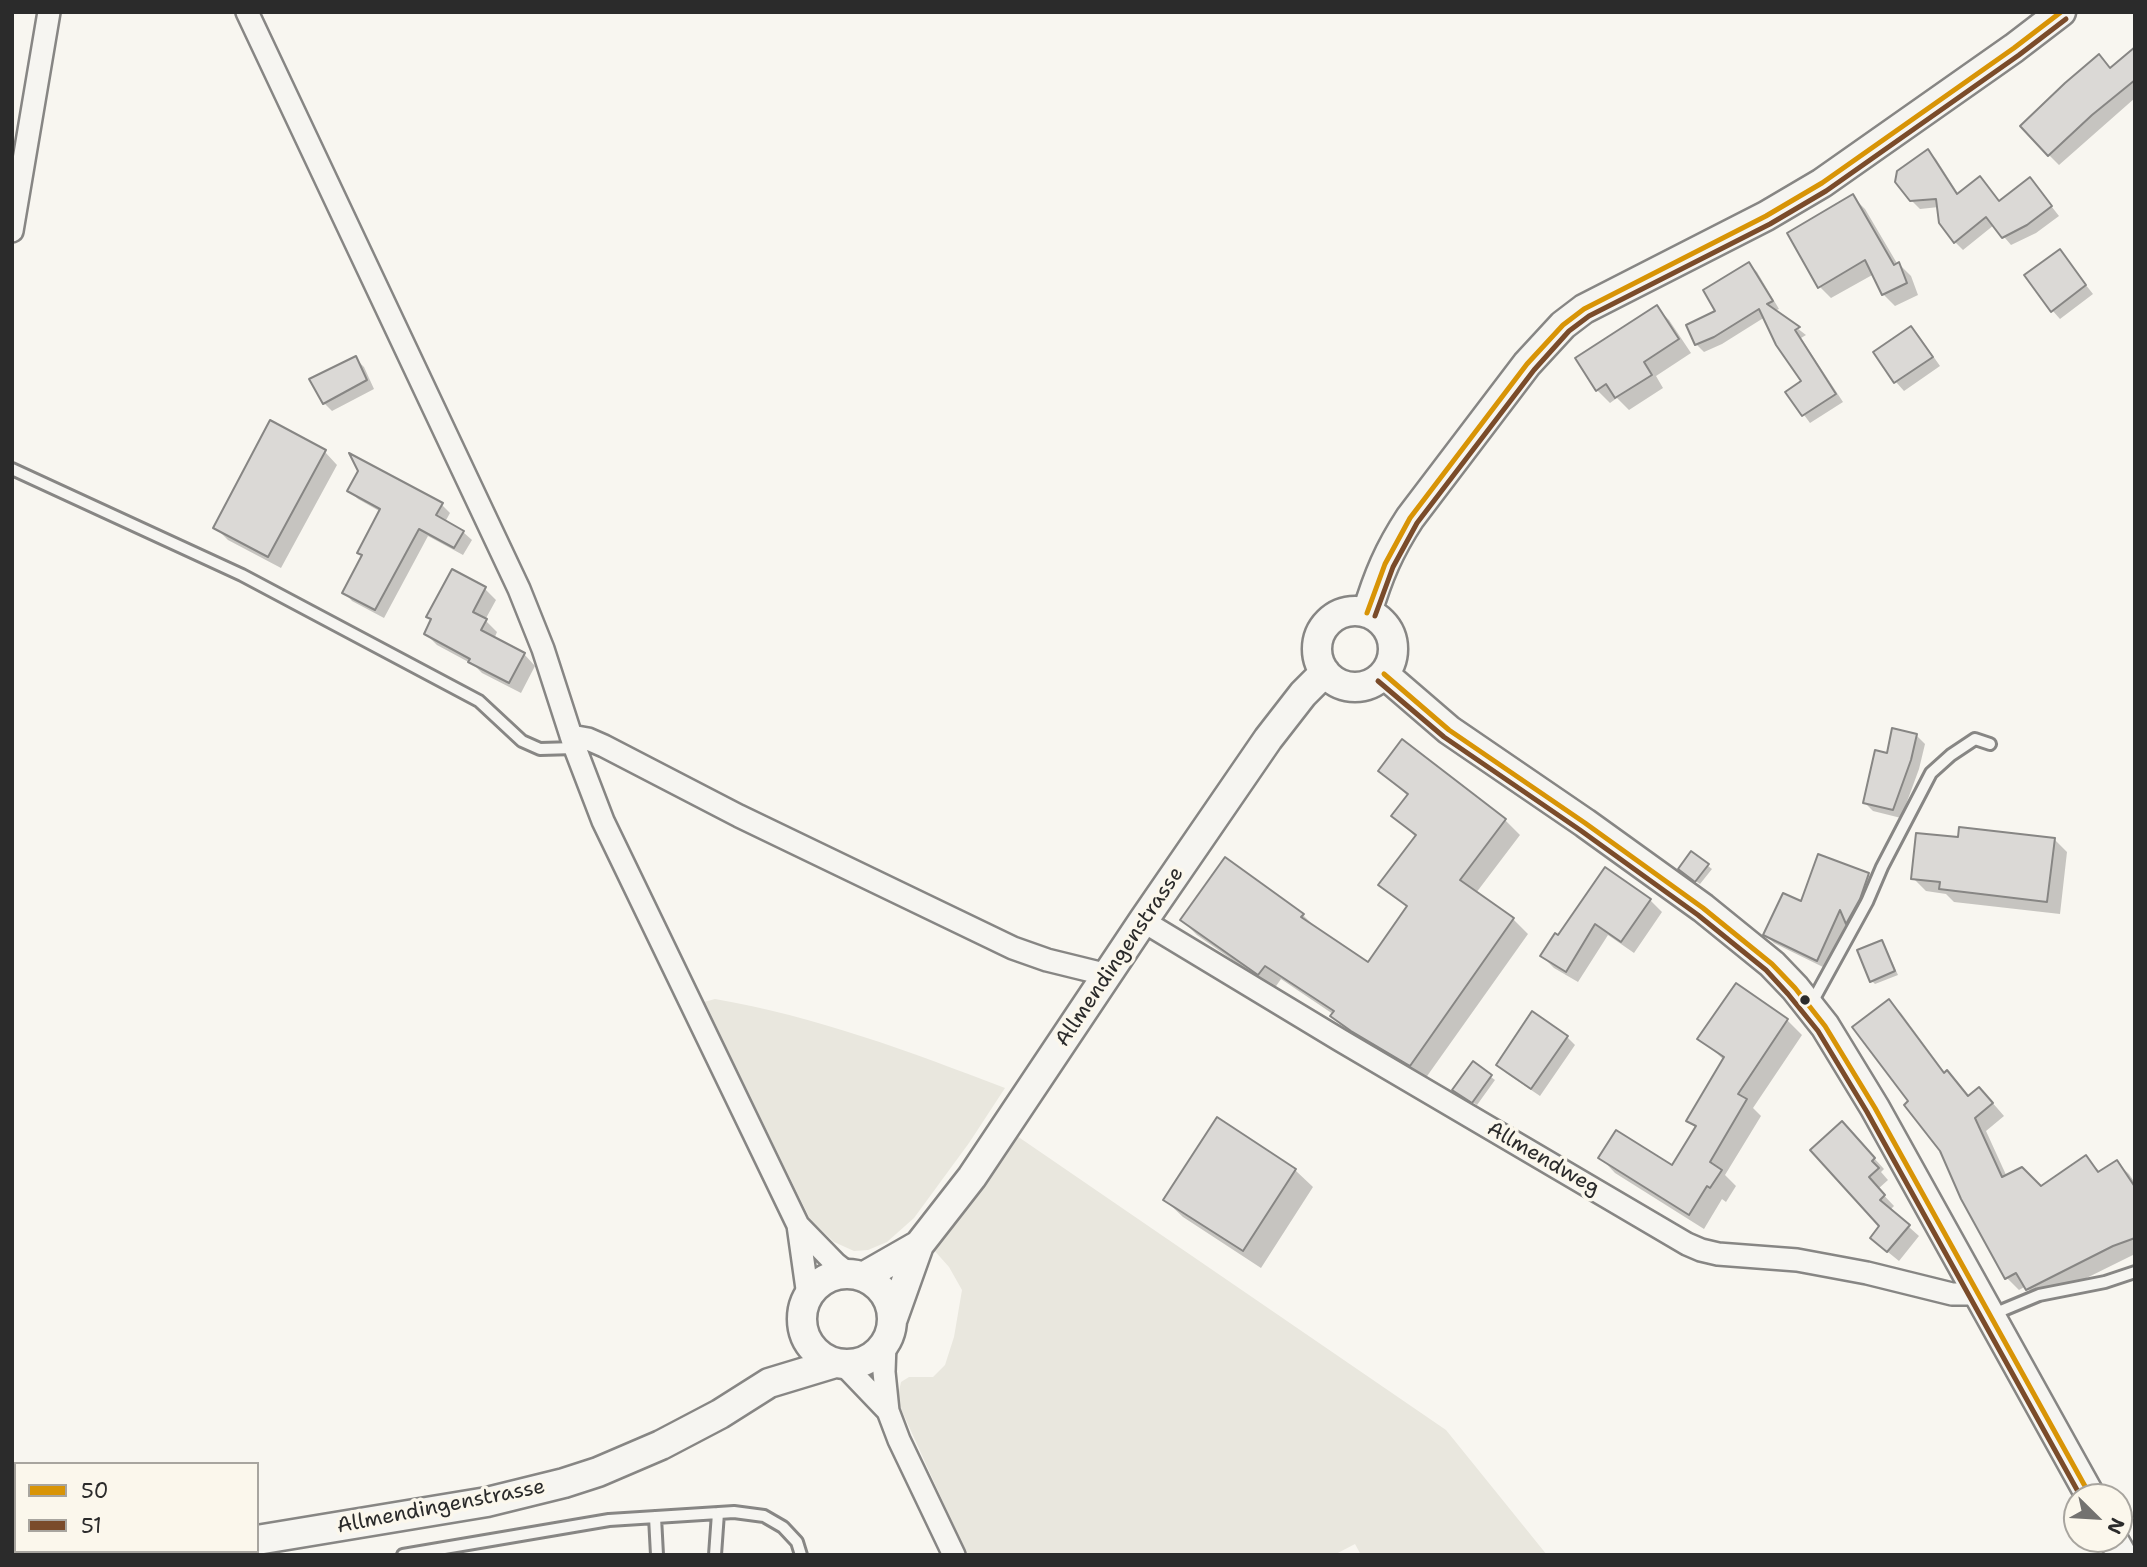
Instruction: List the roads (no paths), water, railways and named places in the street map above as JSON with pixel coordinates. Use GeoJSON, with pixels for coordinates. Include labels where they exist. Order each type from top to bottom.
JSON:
{"type":"FeatureCollection","features":[{"type":"Feature","properties":{"kind":"street"},"geometry":{"type":"LineString","coordinates":[[12,231],[49,12]]}},
{"type":"Feature","properties":{"kind":"street"},"geometry":{"type":"LineString","coordinates":[[247,12],[519,589],[543,649],[573,742],[603,821],[798,1225],[808,1296],[802,1329],[816,1351],[839,1364],[888,1411]]}},
{"type":"Feature","properties":{"kind":"street"},"geometry":{"type":"LineString","coordinates":[[1367,613],[1382,566],[1410,518],[1527,364],[1563,325],[1584,309],[1766,216],[1822,183],[2061,12]]}},
{"type":"Feature","properties":{"kind":"street"},"geometry":{"type":"LineString","coordinates":[[1342,613],[1367,613],[1378,619],[1386,628],[1391,639],[1390,663],[1384,674],[1361,687],[1336,683],[1320,664],[1318,639],[1331,619],[1342,613]]}},
{"type":"Feature","properties":{"kind":"street","name":"Allmendingenstrasse"},"geometry":{"type":"LineString","coordinates":[[889,1331],[919,1245],[972,1177],[1143,920],[1287,713],[1325,672]]}},
{"type":"Feature","properties":{"kind":"street"},"geometry":{"type":"LineString","coordinates":[[1384,674],[1449,730],[1585,822],[1703,908],[1772,964],[1810,1006],[1851,1067],[2083,1483]]}},
{"type":"Feature","properties":{"kind":"street"},"geometry":{"type":"LineString","coordinates":[[573,742],[588,739],[604,746],[688,790],[1013,948],[1047,960],[1108,975]]}},
{"type":"Feature","properties":{"kind":"street","name":"Allmendweg"},"geometry":{"type":"LineString","coordinates":[[1143,920],[1340,1040],[1694,1247],[1718,1254],[1797,1260],[1836,1267],[1945,1293],[1966,1295],[1986,1305]]}},
{"type":"Feature","properties":{"kind":"street"},"geometry":{"type":"LineString","coordinates":[[798,1225],[836,1264],[881,1289],[888,1301],[889,1331],[884,1372],[888,1411],[954,1555]]}},
{"type":"Feature","properties":{"kind":"street","name":"Allmendingenstrasse"},"geometry":{"type":"LineString","coordinates":[[856,1276],[919,1245]]}},
{"type":"Feature","properties":{"kind":"street"},"geometry":{"type":"LineString","coordinates":[[808,1296],[825,1280],[839,1275],[856,1276]]}},
{"type":"Feature","properties":{"kind":"street","name":"Allmendingenstrasse"},"geometry":{"type":"LineString","coordinates":[[769,1383],[790,1356],[802,1329]]}},
{"type":"Feature","properties":{"kind":"street"},"geometry":{"type":"LineString","coordinates":[[839,1364],[857,1364],[868,1360],[879,1352],[889,1331]]}},
{"type":"Feature","properties":{"kind":"street","name":"Allmendingenstrasse"},"geometry":{"type":"LineString","coordinates":[[259,1540],[488,1502],[564,1483],[598,1472],[671,1440],[720,1414],[769,1383],[839,1364]]}},
{"type":"Feature","properties":{"kind":"lane"},"geometry":{"type":"LineString","coordinates":[[12,469],[242,575],[479,701],[522,741],[540,749],[573,742]]}},
{"type":"Feature","properties":{"kind":"lane"},"geometry":{"type":"LineString","coordinates":[[1810,1006],[1867,902],[1931,773],[1975,739],[1990,744]]}},
{"type":"Feature","properties":{"kind":"lane"},"geometry":{"type":"LineString","coordinates":[[1986,1305],[2105,1282],[2135,1272]]}},
{"type":"Feature","properties":{"kind":"lane"},"geometry":{"type":"LineString","coordinates":[[403,1555],[609,1520],[734,1512],[764,1516],[783,1527],[797,1542],[801,1555]]}},
{"type":"Feature","properties":{"kind":"lane"},"geometry":{"type":"LineString","coordinates":[[715,1555],[718,1513]]}},
{"type":"Feature","properties":{"kind":"lane"},"geometry":{"type":"LineString","coordinates":[[655,1517],[657,1555]]}}]}
